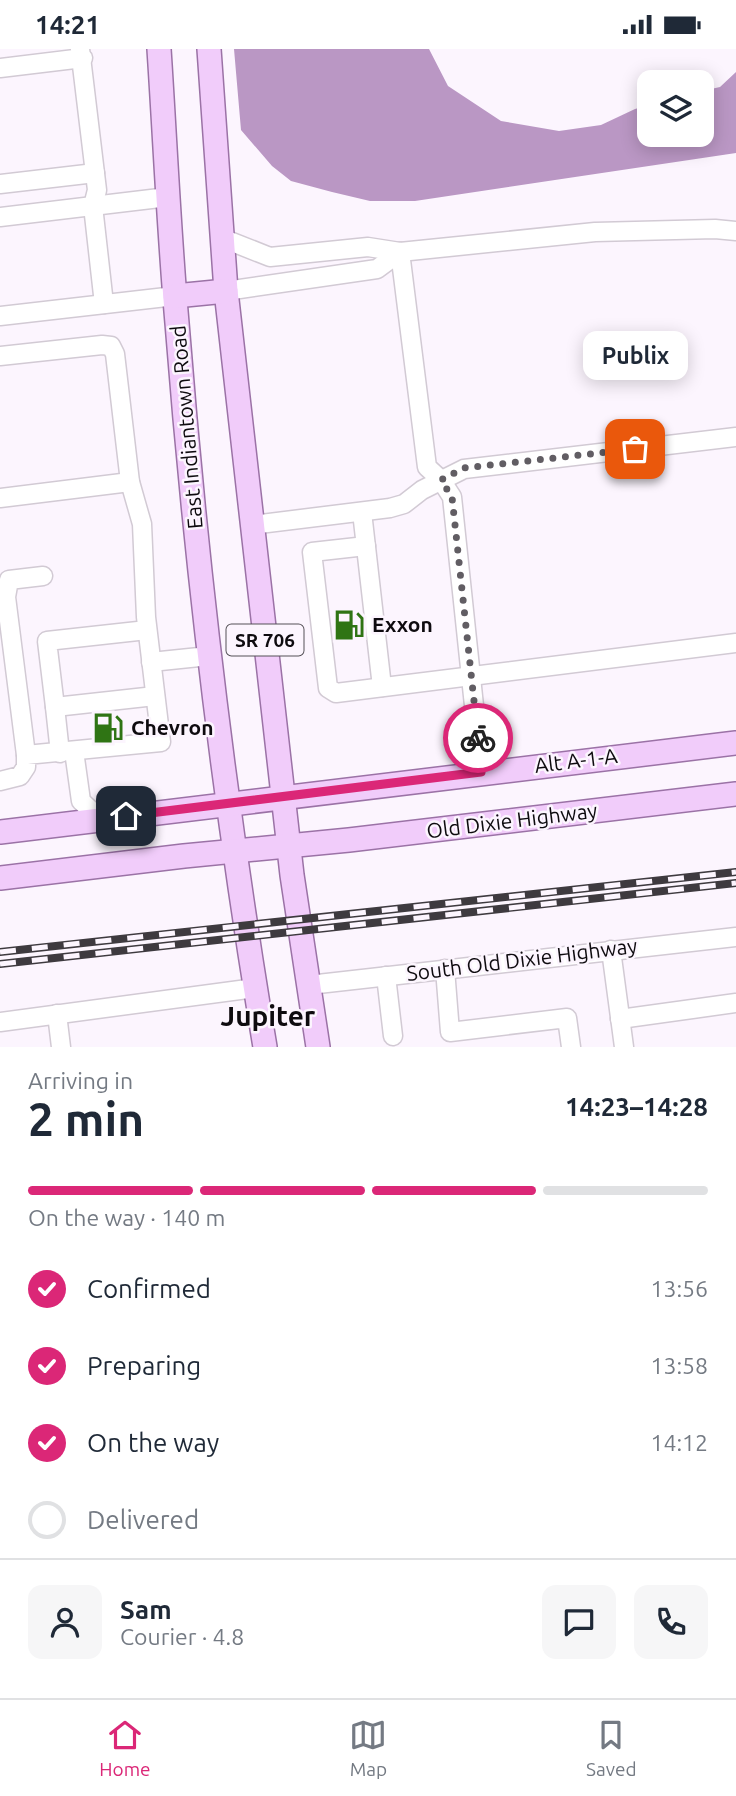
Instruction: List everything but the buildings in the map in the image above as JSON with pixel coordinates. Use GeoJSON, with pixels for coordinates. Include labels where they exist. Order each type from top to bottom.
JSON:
{"type":"FeatureCollection","features":[{"type":"Feature","properties":{"kind":"main road","name":"East Indiantown Road"},"geometry":{"type":"LineString","coordinates":[[159,49],[175,296],[209,656],[227,803]]}},
{"type":"Feature","properties":{"kind":"main road","name":"SR 706"},"geometry":{"type":"LineString","coordinates":[[209,49],[226,291],[282,797],[318,1047]]}},
{"type":"Feature","properties":{"kind":"main road"},"geometry":{"type":"LineString","coordinates":[[175,296],[226,291]]}},
{"type":"Feature","properties":{"kind":"main road","name":"Alt A-1-A"},"geometry":{"type":"LineString","coordinates":[[0,832],[736,743]]}},
{"type":"Feature","properties":{"kind":"main road","name":"Old Dixie Highway"},"geometry":{"type":"LineString","coordinates":[[288,846],[736,794]]}},
{"type":"Feature","properties":{"kind":"main road","name":"SR 706"},"geometry":{"type":"LineString","coordinates":[[227,803],[265,1047]]}},
{"type":"Feature","properties":{"kind":"main road"},"geometry":{"type":"LineString","coordinates":[[0,878],[288,846]]}},
{"type":"Feature","properties":{"kind":"street"},"geometry":{"type":"LineString","coordinates":[[0,68],[81,54],[97,190],[93,206],[104,304]]}},
{"type":"Feature","properties":{"kind":"street"},"geometry":{"type":"LineString","coordinates":[[0,184],[95,173]]}},
{"type":"Feature","properties":{"kind":"street"},"geometry":{"type":"LineString","coordinates":[[0,217],[168,197]]}},
{"type":"Feature","properties":{"kind":"street"},"geometry":{"type":"LineString","coordinates":[[222,238],[270,257],[368,247],[400,252],[595,232],[715,229],[736,231]]}},
{"type":"Feature","properties":{"kind":"street"},"geometry":{"type":"LineString","coordinates":[[226,291],[377,269],[400,252]]}},
{"type":"Feature","properties":{"kind":"street"},"geometry":{"type":"LineString","coordinates":[[400,252],[427,467],[441,480],[452,497],[481,772]]}},
{"type":"Feature","properties":{"kind":"street"},"geometry":{"type":"LineString","coordinates":[[0,316],[175,296]]}},
{"type":"Feature","properties":{"kind":"street"},"geometry":{"type":"LineString","coordinates":[[0,356],[102,345],[111,347],[115,354],[130,482],[142,524],[147,629],[161,742],[26,755]]}},
{"type":"Feature","properties":{"kind":"street"},"geometry":{"type":"LineString","coordinates":[[252,525],[390,508],[404,504],[464,468],[736,437]]}},
{"type":"Feature","properties":{"kind":"street"},"geometry":{"type":"LineString","coordinates":[[0,498],[130,482]]}},
{"type":"Feature","properties":{"kind":"street"},"geometry":{"type":"LineString","coordinates":[[362,512],[382,687]]}},
{"type":"Feature","properties":{"kind":"street"},"geometry":{"type":"LineString","coordinates":[[366,546],[312,551],[328,688],[336,693],[736,643]]}},
{"type":"Feature","properties":{"kind":"street"},"geometry":{"type":"LineString","coordinates":[[0,781],[20,776],[26,767],[3,597],[9,580],[43,576]]}},
{"type":"Feature","properties":{"kind":"street"},"geometry":{"type":"LineString","coordinates":[[100,820],[81,801],[55,707],[47,641],[147,629]]}},
{"type":"Feature","properties":{"kind":"street"},"geometry":{"type":"LineString","coordinates":[[151,662],[209,656]]}},
{"type":"Feature","properties":{"kind":"street"},"geometry":{"type":"LineString","coordinates":[[55,707],[155,696]]}},
{"type":"Feature","properties":{"kind":"street","name":"South Old Dixie Highway"},"geometry":{"type":"LineString","coordinates":[[309,985],[736,937]]}},
{"type":"Feature","properties":{"kind":"street"},"geometry":{"type":"LineString","coordinates":[[611,950],[624,1047]]}},
{"type":"Feature","properties":{"kind":"street"},"geometry":{"type":"LineString","coordinates":[[444,969],[450,1032],[567,1018],[572,1047]]}},
{"type":"Feature","properties":{"kind":"street"},"geometry":{"type":"LineString","coordinates":[[386,976],[393,1036]]}},
{"type":"Feature","properties":{"kind":"street"},"geometry":{"type":"LineString","coordinates":[[0,1022],[255,988]]}},
{"type":"Feature","properties":{"kind":"street"},"geometry":{"type":"LineString","coordinates":[[620,1019],[736,1003]]}},
{"type":"Feature","properties":{"kind":"street"},"geometry":{"type":"LineString","coordinates":[[57,1014],[61,1047]]}},
{"type":"Feature","properties":{"kind":"shaded area"},"geometry":{"type":"Polygon","coordinates":[[[234,49],[429,49],[448,86],[501,121],[559,131],[601,125],[637,108],[637,147],[714,147],[714,88],[720,87],[736,72],[736,153],[415,201],[370,201],[291,181],[272,166],[241,130],[234,49]]]}},
{"type":"Feature","properties":{"kind":"railway"},"geometry":{"type":"LineString","coordinates":[[0,952],[736,872]]}},
{"type":"Feature","properties":{"kind":"railway"},"geometry":{"type":"LineString","coordinates":[[0,964],[736,883]]}},
{"type":"Feature","properties":{"kind":"way so far"},"geometry":{"type":"LineString","coordinates":[[478,738],[452,497],[441,480],[464,468],[635,449]]}},
{"type":"Feature","properties":{"kind":"place","name":"Publix"},"geometry":{"type":"Point","coordinates":[635,449]}},
{"type":"Feature","properties":{"kind":"place","name":"Exxon"},"geometry":{"type":"Point","coordinates":[349,625]}},
{"type":"Feature","properties":{"kind":"place","name":"Chevron"},"geometry":{"type":"Point","coordinates":[108,728]}},
{"type":"Feature","properties":{"kind":"district","name":"Jupiter"},"geometry":{"type":"Point","coordinates":[268,1016]}},
{"type":"Feature","properties":{"kind":"route"},"geometry":{"type":"LineString","coordinates":[[126,816],[481,772],[478,738]]}}]}
